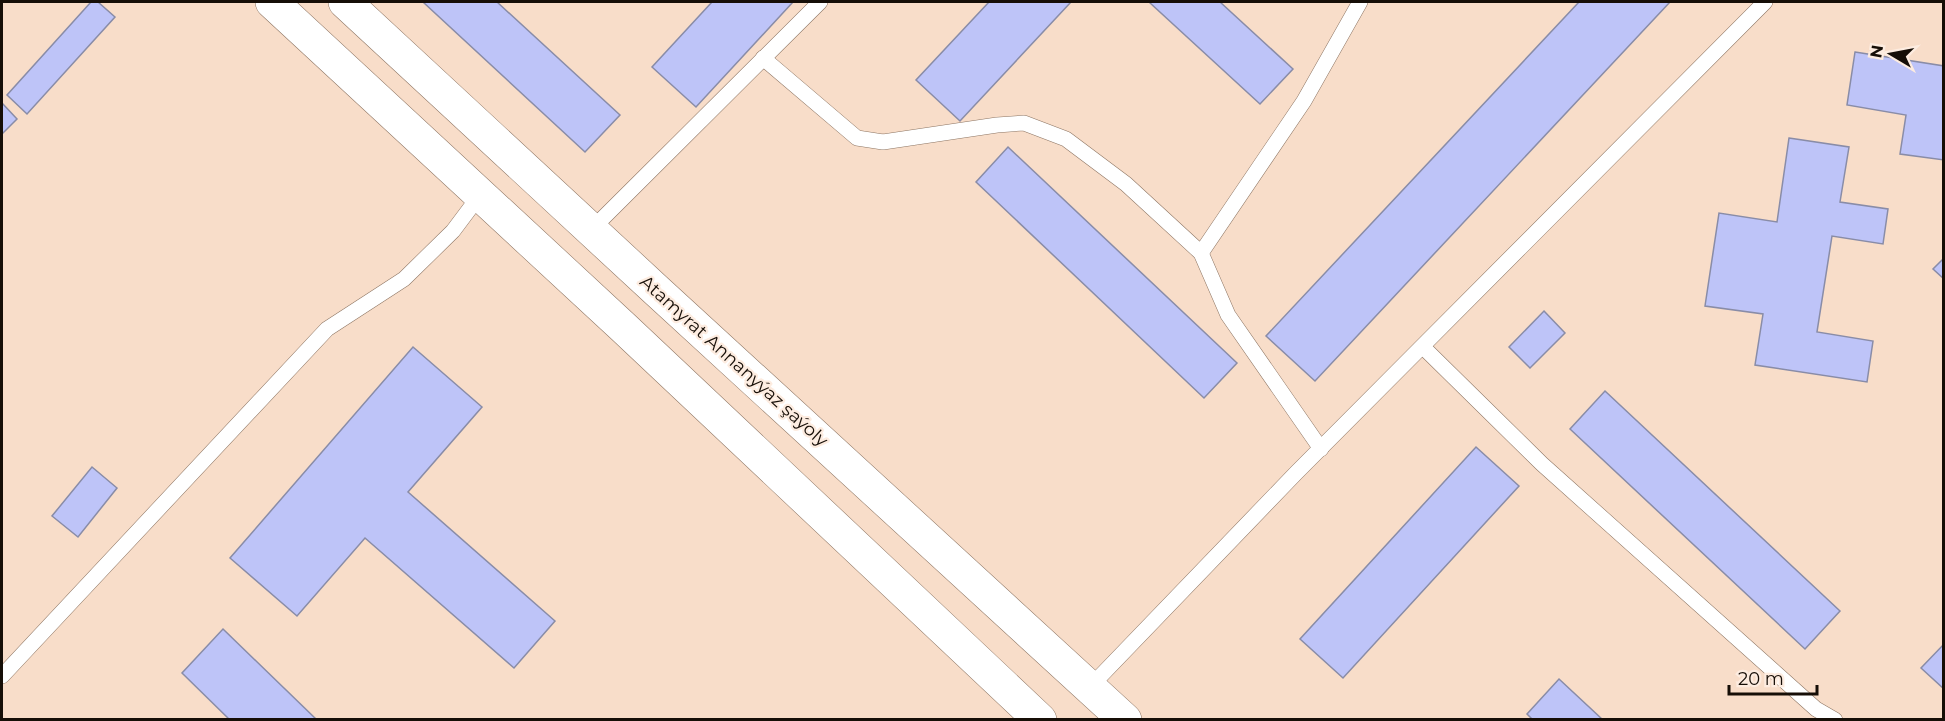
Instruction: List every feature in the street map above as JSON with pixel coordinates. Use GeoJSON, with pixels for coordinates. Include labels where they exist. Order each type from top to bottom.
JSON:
{"type":"FeatureCollection","features":[{"type":"Feature","properties":{"kind":"street"},"geometry":{"type":"LineString","coordinates":[[272,2],[632,336],[1040,720]]}},
{"type":"Feature","properties":{"kind":"street","name":"Atamyrat Annanyýaz şaýoly"},"geometry":{"type":"LineString","coordinates":[[345,2],[1125,720]]}},
{"type":"Feature","properties":{"kind":"lane"},"geometry":{"type":"LineString","coordinates":[[591,230],[820,2]]}},
{"type":"Feature","properties":{"kind":"lane"},"geometry":{"type":"LineString","coordinates":[[1202,253],[1304,101],[1360,2]]}},
{"type":"Feature","properties":{"kind":"lane"},"geometry":{"type":"LineString","coordinates":[[1090,687],[1321,449],[1765,2]]}},
{"type":"Feature","properties":{"kind":"lane"},"geometry":{"type":"LineString","coordinates":[[763,58],[857,138],[884,142],[1024,123],[1066,139],[1126,184],[1202,253],[1228,315],[1321,449]]}},
{"type":"Feature","properties":{"kind":"lane"},"geometry":{"type":"LineString","coordinates":[[2,676],[327,329],[404,279],[453,231],[480,195]]}},
{"type":"Feature","properties":{"kind":"lane"},"geometry":{"type":"LineString","coordinates":[[1423,347],[1542,464],[1816,709],[1835,720]]}},
{"type":"Feature","properties":{"kind":"building"},"geometry":{"type":"Polygon","coordinates":[[[91,2],[98,2],[115,17],[27,114],[7,95],[91,2]]]}},
{"type":"Feature","properties":{"kind":"building"},"geometry":{"type":"Polygon","coordinates":[[[423,2],[497,2],[620,115],[585,152],[423,2]]]}},
{"type":"Feature","properties":{"kind":"building"},"geometry":{"type":"Polygon","coordinates":[[[712,2],[793,2],[696,107],[652,67],[712,2]]]}},
{"type":"Feature","properties":{"kind":"building"},"geometry":{"type":"Polygon","coordinates":[[[989,2],[1071,2],[960,121],[916,80],[989,2]]]}},
{"type":"Feature","properties":{"kind":"building"},"geometry":{"type":"Polygon","coordinates":[[[1149,2],[1220,2],[1293,69],[1260,104],[1149,2]]]}},
{"type":"Feature","properties":{"kind":"building"},"geometry":{"type":"Polygon","coordinates":[[[1579,2],[1670,2],[1315,381],[1266,336],[1579,2]]]}},
{"type":"Feature","properties":{"kind":"building"},"geometry":{"type":"Polygon","coordinates":[[[1855,52],[1944,66],[1944,160],[1900,154],[1906,115],[1847,105],[1855,52]]]}},
{"type":"Feature","properties":{"kind":"building"},"geometry":{"type":"Polygon","coordinates":[[[2,103],[17,119],[2,134],[2,103]]]}},
{"type":"Feature","properties":{"kind":"building"},"geometry":{"type":"Polygon","coordinates":[[[1789,138],[1849,147],[1840,202],[1888,209],[1883,244],[1832,236],[1817,332],[1873,341],[1867,382],[1755,365],[1763,314],[1705,306],[1719,213],[1777,222],[1789,138]]]}},
{"type":"Feature","properties":{"kind":"building"},"geometry":{"type":"Polygon","coordinates":[[[1008,147],[1237,363],[1204,398],[976,182],[1008,147]]]}},
{"type":"Feature","properties":{"kind":"building"},"geometry":{"type":"Polygon","coordinates":[[[1944,258],[1944,279],[1933,269],[1944,258]]]}},
{"type":"Feature","properties":{"kind":"building"},"geometry":{"type":"Polygon","coordinates":[[[1544,311],[1565,333],[1530,368],[1509,347],[1544,311]]]}},
{"type":"Feature","properties":{"kind":"building"},"geometry":{"type":"Polygon","coordinates":[[[413,347],[482,407],[408,492],[555,621],[514,668],[365,538],[297,616],[230,558],[413,347]]]}},
{"type":"Feature","properties":{"kind":"building"},"geometry":{"type":"Polygon","coordinates":[[[1605,391],[1840,611],[1805,649],[1570,429],[1605,391]]]}},
{"type":"Feature","properties":{"kind":"building"},"geometry":{"type":"Polygon","coordinates":[[[1476,447],[1519,486],[1343,678],[1300,639],[1476,447]]]}},
{"type":"Feature","properties":{"kind":"building"},"geometry":{"type":"Polygon","coordinates":[[[92,467],[117,488],[78,537],[52,516],[92,467]]]}},
{"type":"Feature","properties":{"kind":"building"},"geometry":{"type":"Polygon","coordinates":[[[223,629],[317,720],[230,720],[182,673],[223,629]]]}},
{"type":"Feature","properties":{"kind":"building"},"geometry":{"type":"Polygon","coordinates":[[[1944,644],[1944,689],[1921,668],[1944,644]]]}},
{"type":"Feature","properties":{"kind":"building"},"geometry":{"type":"Polygon","coordinates":[[[1559,679],[1603,720],[1533,720],[1527,714],[1559,679]]]}}]}
